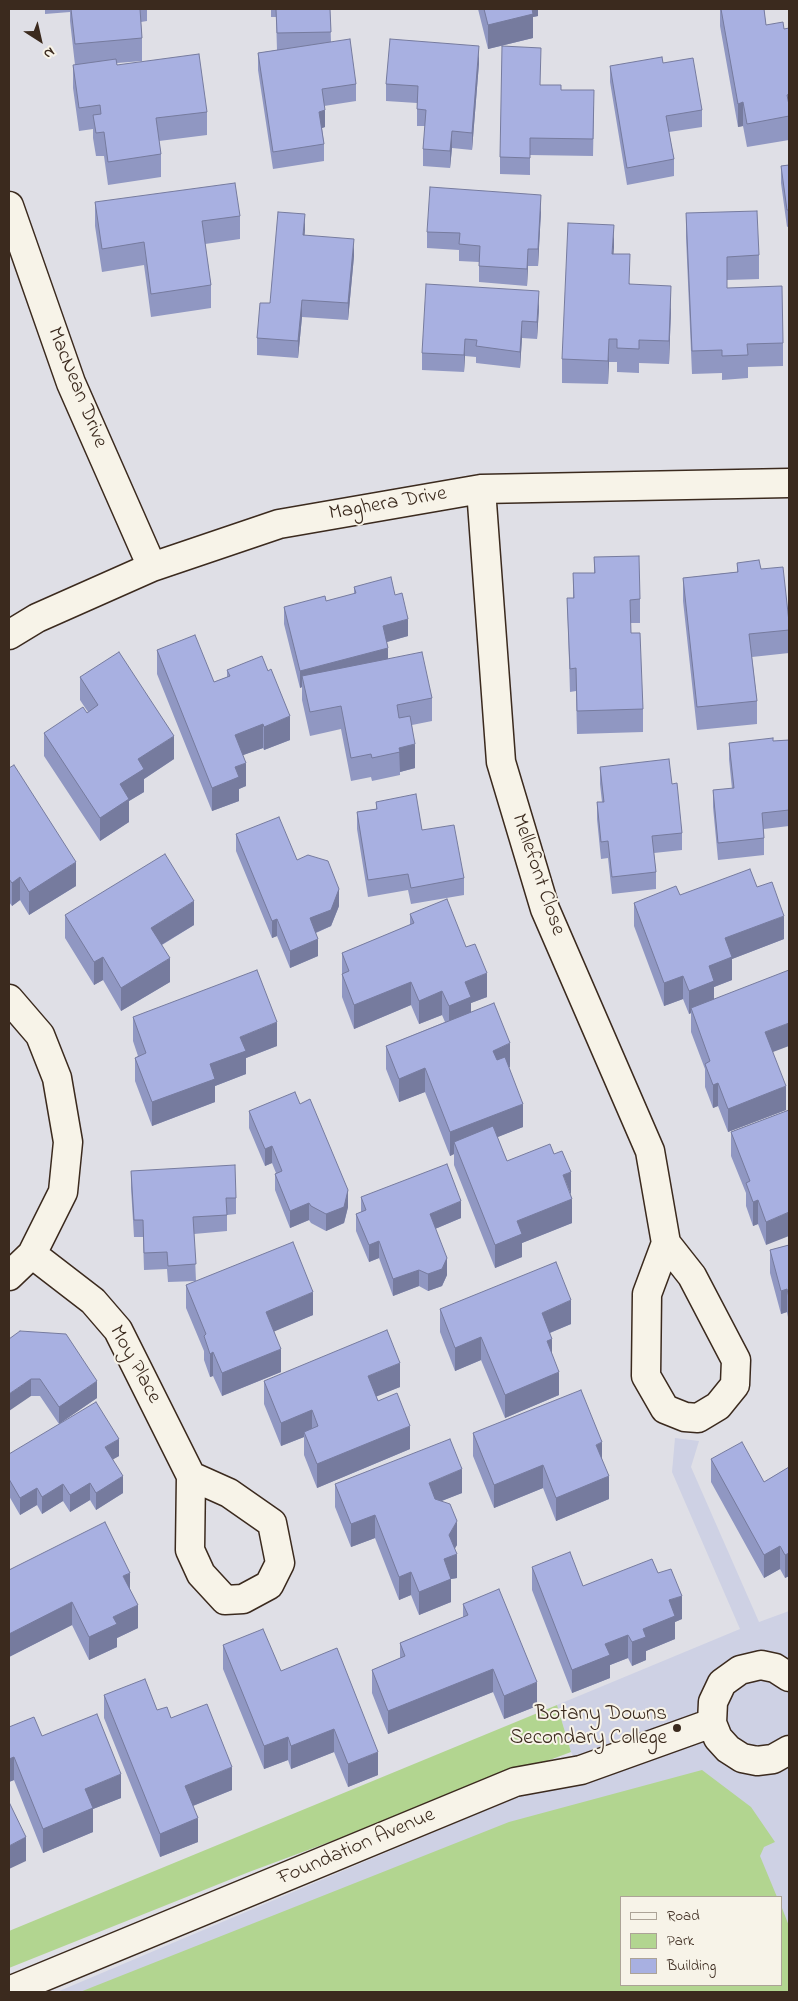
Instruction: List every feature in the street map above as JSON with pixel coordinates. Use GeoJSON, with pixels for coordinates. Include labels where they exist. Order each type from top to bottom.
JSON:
{"type":"FeatureCollection","features":[{"type":"Feature","properties":{"kind":"street","name":"MacNean Drive"},"geometry":{"type":"LineString","coordinates":[[9,206],[71,382],[152,567]]}},
{"type":"Feature","properties":{"kind":"street","name":"Maghera Drive"},"geometry":{"type":"LineString","coordinates":[[9,634],[37,618],[152,567],[279,524],[481,489],[789,483]]}},
{"type":"Feature","properties":{"kind":"street","name":"Mellefont Close"},"geometry":{"type":"LineString","coordinates":[[481,489],[501,762],[545,909],[650,1151],[666,1243],[692,1276],[736,1360],[735,1385],[718,1406],[698,1418],[665,1409],[646,1376],[647,1294],[666,1243]]}},
{"type":"Feature","properties":{"kind":"street"},"geometry":{"type":"LineString","coordinates":[[9,999],[40,1035],[57,1078],[68,1142],[63,1192],[32,1254],[9,1276]]}},
{"type":"Feature","properties":{"kind":"street","name":"Moy Place"},"geometry":{"type":"LineString","coordinates":[[32,1254],[93,1301],[118,1330],[191,1476]]}},
{"type":"Feature","properties":{"kind":"street"},"geometry":{"type":"LineString","coordinates":[[789,1676],[775,1668],[761,1666],[740,1670],[722,1683],[713,1702],[712,1723],[723,1744],[742,1758],[757,1761],[773,1758],[789,1750]]}},
{"type":"Feature","properties":{"kind":"street","name":"Foundation Avenue"},"geometry":{"type":"LineString","coordinates":[[9,1992],[514,1782],[581,1770],[712,1723]]}},
{"type":"Feature","properties":{"kind":"shaded area","name":"Botany Downs Secondary College"},"geometry":{"type":"Polygon","coordinates":[[[675,1438],[699,1441],[691,1467],[759,1622],[789,1611],[789,1992],[57,1992],[581,1770],[571,1752],[557,1705],[740,1629],[672,1472],[675,1438]]]}},
{"type":"Feature","properties":{"kind":"green space"},"geometry":{"type":"Polygon","coordinates":[[[557,1705],[571,1752],[249,1872],[9,1968],[9,1931],[557,1705]]]}},
{"type":"Feature","properties":{"kind":"green space","name":"Botany Downs Secondary College"},"geometry":{"type":"Polygon","coordinates":[[[702,1770],[751,1807],[775,1842],[764,1847],[760,1856],[777,1896],[620,1896],[620,1986],[783,1986],[783,1911],[789,1926],[789,1992],[80,1992],[509,1822],[702,1770]]]}},
{"type":"Feature","properties":{"kind":"building"},"geometry":{"type":"Polygon","coordinates":[[[71,9],[140,9],[142,38],[75,44],[71,9]]]}},
{"type":"Feature","properties":{"kind":"building"},"geometry":{"type":"Polygon","coordinates":[[[276,9],[330,9],[331,32],[277,33],[276,9]]]}},
{"type":"Feature","properties":{"kind":"building"},"geometry":{"type":"Polygon","coordinates":[[[484,9],[532,9],[533,14],[488,25],[484,9]]]}},
{"type":"Feature","properties":{"kind":"building"},"geometry":{"type":"Polygon","coordinates":[[[721,9],[764,9],[766,25],[783,22],[784,29],[789,28],[789,94],[787,95],[789,116],[747,124],[743,102],[738,104],[721,9]]]}},
{"type":"Feature","properties":{"kind":"building"},"geometry":{"type":"Polygon","coordinates":[[[350,39],[356,84],[322,89],[325,110],[319,112],[324,144],[273,152],[258,53],[350,39]]]}},
{"type":"Feature","properties":{"kind":"building"},"geometry":{"type":"Polygon","coordinates":[[[390,39],[479,46],[472,133],[452,131],[450,151],[423,149],[426,110],[417,109],[418,86],[386,84],[390,39]]]}},
{"type":"Feature","properties":{"kind":"building"},"geometry":{"type":"Polygon","coordinates":[[[502,46],[541,48],[540,85],[561,85],[561,90],[594,90],[593,139],[530,138],[530,158],[500,157],[502,46]]]}},
{"type":"Feature","properties":{"kind":"building"},"geometry":{"type":"Polygon","coordinates":[[[199,54],[207,112],[156,118],[161,154],[108,162],[104,132],[96,133],[93,115],[101,114],[100,105],[79,108],[73,65],[116,59],[117,65],[199,54]]]}},
{"type":"Feature","properties":{"kind":"building"},"geometry":{"type":"Polygon","coordinates":[[[662,57],[663,63],[693,58],[702,110],[666,116],[674,159],[627,168],[610,66],[662,57]]]}},
{"type":"Feature","properties":{"kind":"building"},"geometry":{"type":"Polygon","coordinates":[[[789,165],[789,210],[787,210],[781,166],[789,165]]]}},
{"type":"Feature","properties":{"kind":"building"},"geometry":{"type":"Polygon","coordinates":[[[235,183],[240,216],[202,221],[211,285],[151,294],[144,242],[102,249],[95,202],[235,183]]]}},
{"type":"Feature","properties":{"kind":"building"},"geometry":{"type":"Polygon","coordinates":[[[430,187],[541,195],[538,249],[528,249],[527,269],[479,266],[480,246],[459,244],[460,233],[427,232],[430,187]]]}},
{"type":"Feature","properties":{"kind":"building"},"geometry":{"type":"Polygon","coordinates":[[[757,211],[759,255],[727,257],[727,288],[782,286],[783,343],[747,344],[748,355],[722,356],[722,350],[692,351],[686,213],[757,211]]]}},
{"type":"Feature","properties":{"kind":"building"},"geometry":{"type":"Polygon","coordinates":[[[278,212],[305,214],[303,235],[354,239],[348,303],[302,300],[298,341],[257,338],[260,303],[270,303],[278,212]]]}},
{"type":"Feature","properties":{"kind":"building"},"geometry":{"type":"Polygon","coordinates":[[[568,223],[614,225],[612,254],[630,254],[629,284],[671,286],[669,341],[639,340],[639,349],[617,348],[617,339],[609,339],[608,361],[562,359],[568,223]]]}},
{"type":"Feature","properties":{"kind":"building"},"geometry":{"type":"Polygon","coordinates":[[[426,284],[539,291],[537,322],[522,321],[520,352],[476,346],[477,340],[465,339],[464,355],[422,353],[426,284]]]}},
{"type":"Feature","properties":{"kind":"building"},"geometry":{"type":"Polygon","coordinates":[[[639,556],[640,599],[630,600],[631,633],[640,633],[643,709],[577,711],[576,668],[570,669],[567,598],[574,598],[573,573],[595,573],[594,557],[639,556]]]}},
{"type":"Feature","properties":{"kind":"building"},"geometry":{"type":"Polygon","coordinates":[[[759,560],[761,569],[783,567],[789,630],[749,634],[757,701],[697,707],[683,578],[738,572],[737,563],[759,560]]]}},
{"type":"Feature","properties":{"kind":"building"},"geometry":{"type":"Polygon","coordinates":[[[391,577],[395,595],[402,593],[408,619],[383,626],[388,648],[300,671],[284,607],[325,596],[326,601],[356,593],[354,587],[391,577]]]}},
{"type":"Feature","properties":{"kind":"building"},"geometry":{"type":"Polygon","coordinates":[[[195,635],[214,682],[230,676],[227,670],[262,656],[268,671],[271,669],[290,716],[264,727],[263,724],[235,735],[246,763],[235,767],[239,777],[212,788],[157,650],[195,635]]]}},
{"type":"Feature","properties":{"kind":"building"},"geometry":{"type":"Polygon","coordinates":[[[119,652],[174,736],[138,759],[144,769],[120,784],[129,799],[100,818],[44,733],[83,707],[87,713],[98,705],[80,677],[119,652]]]}},
{"type":"Feature","properties":{"kind":"building"},"geometry":{"type":"Polygon","coordinates":[[[422,652],[432,698],[397,705],[399,718],[410,716],[415,744],[399,748],[400,752],[372,758],[371,754],[351,758],[341,706],[310,712],[302,676],[422,652]]]}},
{"type":"Feature","properties":{"kind":"building"},"geometry":{"type":"Polygon","coordinates":[[[773,738],[773,741],[789,740],[789,810],[762,813],[764,838],[718,843],[713,790],[734,788],[729,743],[773,738]]]}},
{"type":"Feature","properties":{"kind":"building"},"geometry":{"type":"Polygon","coordinates":[[[669,759],[672,784],[677,783],[682,833],[652,836],[656,872],[612,877],[608,841],[601,842],[597,802],[604,802],[600,767],[669,759]]]}},
{"type":"Feature","properties":{"kind":"building"},"geometry":{"type":"Polygon","coordinates":[[[14,765],[76,862],[29,892],[20,877],[12,883],[9,879],[9,768],[14,765]]]}},
{"type":"Feature","properties":{"kind":"building"},"geometry":{"type":"Polygon","coordinates":[[[416,794],[422,830],[454,825],[464,878],[411,888],[408,874],[368,880],[357,812],[377,809],[376,802],[416,794]]]}},
{"type":"Feature","properties":{"kind":"building"},"geometry":{"type":"Polygon","coordinates":[[[279,817],[297,860],[308,855],[328,861],[339,889],[331,910],[310,918],[318,939],[290,951],[277,919],[272,921],[236,834],[279,817]]]}},
{"type":"Feature","properties":{"kind":"building"},"geometry":{"type":"Polygon","coordinates":[[[165,854],[194,901],[151,928],[170,958],[121,988],[103,957],[94,962],[65,915],[165,854]]]}},
{"type":"Feature","properties":{"kind":"building"},"geometry":{"type":"Polygon","coordinates":[[[750,869],[757,887],[772,882],[784,916],[725,938],[732,957],[709,966],[714,981],[689,991],[683,976],[664,983],[634,903],[676,886],[680,895],[750,869]]]}},
{"type":"Feature","properties":{"kind":"building"},"geometry":{"type":"Polygon","coordinates":[[[447,899],[466,947],[475,944],[487,973],[465,982],[471,997],[449,1006],[442,991],[419,1001],[411,982],[354,1005],[342,974],[349,971],[342,953],[414,923],[410,914],[447,899]]]}},
{"type":"Feature","properties":{"kind":"building"},"geometry":{"type":"Polygon","coordinates":[[[257,970],[277,1022],[240,1037],[246,1051],[210,1064],[215,1079],[152,1102],[135,1058],[146,1053],[133,1017],[257,970]]]}},
{"type":"Feature","properties":{"kind":"building"},"geometry":{"type":"Polygon","coordinates":[[[789,970],[789,1023],[765,1032],[786,1086],[728,1109],[718,1083],[713,1085],[705,1064],[710,1061],[691,1008],[789,970]]]}},
{"type":"Feature","properties":{"kind":"building"},"geometry":{"type":"Polygon","coordinates":[[[494,1003],[510,1043],[493,1051],[497,1060],[505,1057],[523,1104],[450,1132],[425,1068],[399,1079],[386,1046],[494,1003]]]}},
{"type":"Feature","properties":{"kind":"building"},"geometry":{"type":"Polygon","coordinates":[[[295,1092],[300,1104],[310,1099],[348,1190],[344,1207],[326,1214],[309,1203],[290,1211],[275,1174],[282,1171],[272,1146],[265,1149],[249,1111],[295,1092]]]}},
{"type":"Feature","properties":{"kind":"building"},"geometry":{"type":"Polygon","coordinates":[[[789,1110],[789,1212],[766,1222],[758,1200],[753,1202],[746,1183],[750,1181],[731,1132],[789,1110]]]}},
{"type":"Feature","properties":{"kind":"building"},"geometry":{"type":"Polygon","coordinates":[[[493,1126],[507,1161],[550,1144],[554,1154],[562,1151],[571,1172],[563,1175],[572,1199],[517,1221],[522,1234],[495,1245],[454,1142],[493,1126]]]}},
{"type":"Feature","properties":{"kind":"building"},"geometry":{"type":"Polygon","coordinates":[[[447,1164],[461,1201],[430,1214],[447,1258],[442,1269],[428,1274],[419,1270],[393,1279],[379,1241],[369,1245],[356,1214],[366,1210],[361,1197],[447,1164]]]}},
{"type":"Feature","properties":{"kind":"building"},"geometry":{"type":"Polygon","coordinates":[[[235,1165],[236,1198],[226,1198],[227,1215],[193,1217],[196,1264],[168,1266],[167,1252],[144,1253],[143,1220],[134,1220],[131,1171],[235,1165]]]}},
{"type":"Feature","properties":{"kind":"building"},"geometry":{"type":"Polygon","coordinates":[[[293,1242],[313,1292],[266,1312],[281,1349],[222,1373],[213,1352],[210,1354],[204,1336],[206,1334],[186,1285],[293,1242]]]}},
{"type":"Feature","properties":{"kind":"building"},"geometry":{"type":"Polygon","coordinates":[[[789,1245],[789,1298],[787,1289],[781,1291],[770,1250],[789,1245]]]}},
{"type":"Feature","properties":{"kind":"building"},"geometry":{"type":"Polygon","coordinates":[[[556,1262],[571,1300],[542,1313],[552,1339],[547,1341],[559,1372],[505,1395],[481,1337],[455,1348],[440,1309],[556,1262]]]}},
{"type":"Feature","properties":{"kind":"building"},"geometry":{"type":"Polygon","coordinates":[[[387,1330],[400,1363],[368,1376],[378,1401],[397,1393],[410,1426],[317,1464],[304,1432],[318,1426],[312,1410],[281,1423],[264,1381],[387,1330]]]}},
{"type":"Feature","properties":{"kind":"building"},"geometry":{"type":"Polygon","coordinates":[[[20,1331],[66,1334],[97,1381],[59,1407],[40,1379],[31,1379],[9,1394],[9,1339],[20,1331]]]}},
{"type":"Feature","properties":{"kind":"building"},"geometry":{"type":"Polygon","coordinates":[[[581,1390],[602,1442],[596,1445],[609,1476],[556,1498],[543,1465],[494,1485],[473,1433],[581,1390]]]}},
{"type":"Feature","properties":{"kind":"building"},"geometry":{"type":"Polygon","coordinates":[[[96,1402],[119,1439],[105,1447],[123,1476],[96,1493],[90,1483],[70,1495],[63,1484],[42,1497],[37,1488],[20,1498],[9,1479],[9,1454],[96,1402]]]}},
{"type":"Feature","properties":{"kind":"building"},"geometry":{"type":"Polygon","coordinates":[[[450,1439],[462,1469],[429,1483],[435,1499],[450,1504],[457,1521],[449,1535],[457,1554],[444,1559],[451,1579],[419,1592],[411,1572],[399,1577],[375,1515],[351,1524],[335,1484],[450,1439]]]}},
{"type":"Feature","properties":{"kind":"building"},"geometry":{"type":"Polygon","coordinates":[[[742,1442],[764,1482],[789,1467],[789,1553],[785,1555],[780,1546],[764,1555],[711,1459],[742,1442]]]}},
{"type":"Feature","properties":{"kind":"building"},"geometry":{"type":"Polygon","coordinates":[[[105,1522],[130,1573],[123,1576],[138,1605],[113,1617],[117,1624],[89,1637],[72,1602],[9,1634],[9,1570],[105,1522]]]}},
{"type":"Feature","properties":{"kind":"building"},"geometry":{"type":"Polygon","coordinates":[[[570,1552],[583,1586],[652,1559],[658,1573],[671,1569],[682,1596],[669,1600],[675,1616],[643,1629],[646,1637],[632,1642],[628,1635],[605,1644],[610,1655],[572,1670],[532,1567],[570,1552]]]}},
{"type":"Feature","properties":{"kind":"building"},"geometry":{"type":"Polygon","coordinates":[[[499,1589],[537,1682],[504,1696],[493,1669],[388,1711],[372,1670],[405,1656],[400,1643],[468,1615],[463,1604],[499,1589]]]}},
{"type":"Feature","properties":{"kind":"building"},"geometry":{"type":"Polygon","coordinates":[[[263,1629],[281,1671],[337,1648],[378,1752],[348,1764],[334,1729],[291,1746],[288,1737],[264,1746],[223,1645],[263,1629]]]}},
{"type":"Feature","properties":{"kind":"building"},"geometry":{"type":"Polygon","coordinates":[[[145,1679],[157,1710],[167,1707],[171,1718],[207,1704],[232,1767],[185,1786],[198,1818],[160,1834],[104,1695],[145,1679]]]}},
{"type":"Feature","properties":{"kind":"building"},"geometry":{"type":"Polygon","coordinates":[[[97,1714],[121,1774],[85,1789],[93,1808],[43,1829],[14,1757],[9,1759],[9,1727],[34,1717],[42,1736],[97,1714]]]}},
{"type":"Feature","properties":{"kind":"building"},"geometry":{"type":"Polygon","coordinates":[[[9,1802],[26,1837],[9,1846],[9,1802]]]}},
{"type":"Feature","properties":{"kind":"place","name":"Botany Downs Secondary College"},"geometry":{"type":"Point","coordinates":[677,1728]}}]}
